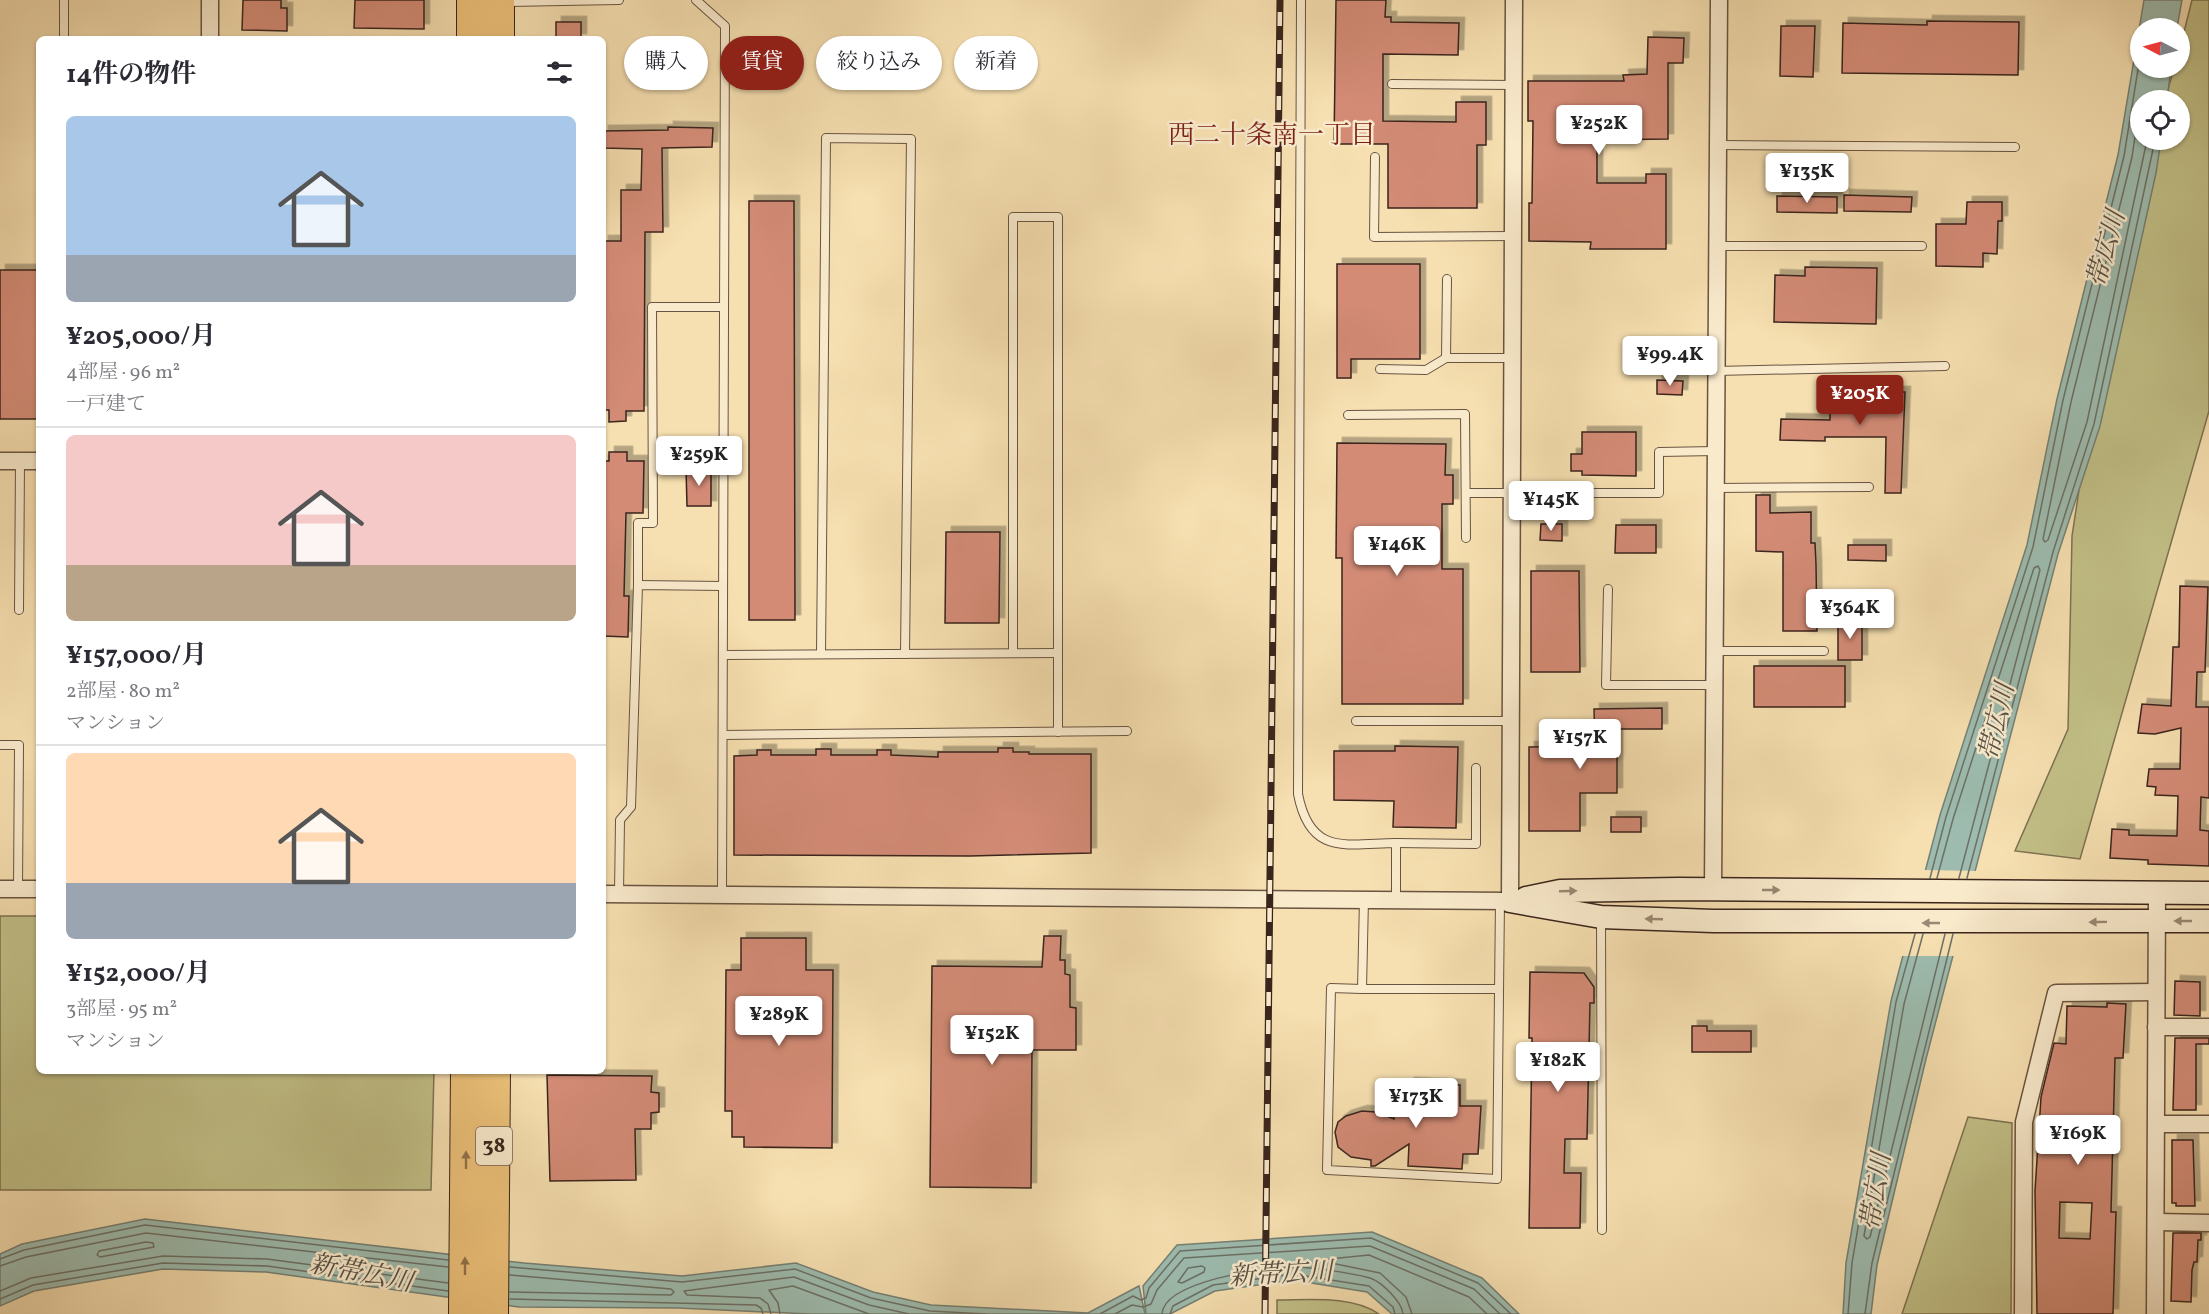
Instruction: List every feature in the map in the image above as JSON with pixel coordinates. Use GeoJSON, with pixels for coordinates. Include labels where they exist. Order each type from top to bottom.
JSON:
{"type":"FeatureCollection","features":[{"type":"Feature","properties":{"kind":"highway"},"geometry":{"type":"LineString","coordinates":[[473,36],[486,1]]}},
{"type":"Feature","properties":{"kind":"highway"},"geometry":{"type":"LineString","coordinates":[[486,1],[499,36]]}},
{"type":"Feature","properties":{"kind":"highway","name":"38"},"geometry":{"type":"LineString","coordinates":[[466,1074],[479,1219],[493,1314]]}},
{"type":"Feature","properties":{"kind":"highway","name":"38"},"geometry":{"type":"LineString","coordinates":[[464,1314],[479,1219],[495,1074]]}},
{"type":"Feature","properties":{"kind":"street"},"geometry":{"type":"LineString","coordinates":[[210,0],[210,36]]}},
{"type":"Feature","properties":{"kind":"street"},"geometry":{"type":"LineString","coordinates":[[1505,901],[1510,721],[1514,0]]}},
{"type":"Feature","properties":{"kind":"street"},"geometry":{"type":"LineString","coordinates":[[1713,921],[1719,0]]}},
{"type":"Feature","properties":{"kind":"street"},"geometry":{"type":"LineString","coordinates":[[0,461],[36,461]]}},
{"type":"Feature","properties":{"kind":"street"},"geometry":{"type":"LineString","coordinates":[[0,889],[36,890]]}},
{"type":"Feature","properties":{"kind":"street"},"geometry":{"type":"LineString","coordinates":[[1505,901],[1560,891],[1882,890],[2209,893]]}},
{"type":"Feature","properties":{"kind":"street"},"geometry":{"type":"LineString","coordinates":[[2155,1314],[2157,892]]}},
{"type":"Feature","properties":{"kind":"street"},"geometry":{"type":"LineString","coordinates":[[611,894],[1505,901],[1601,916],[1713,921],[1988,923],[2209,921]]}},
{"type":"Feature","properties":{"kind":"street"},"geometry":{"type":"LineString","coordinates":[[2022,1314],[2024,1122],[2056,993],[2156,992]]}},
{"type":"Feature","properties":{"kind":"street"},"geometry":{"type":"LineString","coordinates":[[2156,1027],[2209,1027]]}},
{"type":"Feature","properties":{"kind":"street"},"geometry":{"type":"LineString","coordinates":[[2157,1124],[2209,1124]]}},
{"type":"Feature","properties":{"kind":"street"},"geometry":{"type":"LineString","coordinates":[[2157,1222],[2209,1223]]}},
{"type":"Feature","properties":{"kind":"lane"},"geometry":{"type":"LineString","coordinates":[[64,0],[64,36]]}},
{"type":"Feature","properties":{"kind":"lane"},"geometry":{"type":"LineString","coordinates":[[486,1],[619,0]]}},
{"type":"Feature","properties":{"kind":"lane"},"geometry":{"type":"LineString","coordinates":[[696,0],[725,27],[722,895]]}},
{"type":"Feature","properties":{"kind":"lane"},"geometry":{"type":"LineString","coordinates":[[1301,0],[1298,794],[1302,816],[1312,831],[1327,842],[1476,844],[1476,768]]}},
{"type":"Feature","properties":{"kind":"lane"},"geometry":{"type":"LineString","coordinates":[[1392,84],[1514,86]]}},
{"type":"Feature","properties":{"kind":"lane"},"geometry":{"type":"LineString","coordinates":[[821,654],[826,138],[910,139],[905,654]]}},
{"type":"Feature","properties":{"kind":"lane"},"geometry":{"type":"LineString","coordinates":[[1718,145],[2015,147]]}},
{"type":"Feature","properties":{"kind":"lane"},"geometry":{"type":"LineString","coordinates":[[1375,157],[1374,237],[1512,236]]}},
{"type":"Feature","properties":{"kind":"lane"},"geometry":{"type":"LineString","coordinates":[[1013,653],[1013,217],[1058,217],[1058,732]]}},
{"type":"Feature","properties":{"kind":"lane"},"geometry":{"type":"LineString","coordinates":[[1717,246],[1922,246]]}},
{"type":"Feature","properties":{"kind":"lane"},"geometry":{"type":"LineString","coordinates":[[1446,358],[1447,279]]}},
{"type":"Feature","properties":{"kind":"lane"},"geometry":{"type":"LineString","coordinates":[[611,894],[620,820],[631,807],[638,523],[652,523],[652,307],[724,307]]}},
{"type":"Feature","properties":{"kind":"lane"},"geometry":{"type":"LineString","coordinates":[[1380,369],[1426,370],[1446,358],[1511,358]]}},
{"type":"Feature","properties":{"kind":"lane"},"geometry":{"type":"LineString","coordinates":[[1716,371],[1945,366]]}},
{"type":"Feature","properties":{"kind":"lane"},"geometry":{"type":"LineString","coordinates":[[1348,415],[1465,414],[1466,538]]}},
{"type":"Feature","properties":{"kind":"lane"},"geometry":{"type":"LineString","coordinates":[[1466,493],[1659,493],[1659,452],[1716,451]]}},
{"type":"Feature","properties":{"kind":"lane"},"geometry":{"type":"LineString","coordinates":[[19,610],[20,461]]}},
{"type":"Feature","properties":{"kind":"lane"},"geometry":{"type":"LineString","coordinates":[[1716,488],[1869,487]]}},
{"type":"Feature","properties":{"kind":"lane"},"geometry":{"type":"LineString","coordinates":[[638,585],[723,586]]}},
{"type":"Feature","properties":{"kind":"lane"},"geometry":{"type":"LineString","coordinates":[[1608,589],[1606,685],[1714,686]]}},
{"type":"Feature","properties":{"kind":"lane"},"geometry":{"type":"LineString","coordinates":[[1714,651],[1824,651]]}},
{"type":"Feature","properties":{"kind":"lane"},"geometry":{"type":"LineString","coordinates":[[723,655],[1058,653]]}},
{"type":"Feature","properties":{"kind":"lane"},"geometry":{"type":"LineString","coordinates":[[1356,722],[1510,721]]}},
{"type":"Feature","properties":{"kind":"lane"},"geometry":{"type":"LineString","coordinates":[[723,735],[1127,731]]}},
{"type":"Feature","properties":{"kind":"lane"},"geometry":{"type":"LineString","coordinates":[[0,745],[19,745],[18,889]]}},
{"type":"Feature","properties":{"kind":"lane"},"geometry":{"type":"LineString","coordinates":[[1396,843],[1396,900]]}},
{"type":"Feature","properties":{"kind":"lane"},"geometry":{"type":"LineString","coordinates":[[1362,988],[1364,899]]}},
{"type":"Feature","properties":{"kind":"lane"},"geometry":{"type":"LineString","coordinates":[[1499,989],[1331,988],[1327,1170],[1497,1179],[1499,989],[1505,901]]}},
{"type":"Feature","properties":{"kind":"lane"},"geometry":{"type":"LineString","coordinates":[[1601,916],[1602,1230]]}},
{"type":"Feature","properties":{"kind":"shaded area"},"geometry":{"type":"Polygon","coordinates":[[[2192,0],[2209,0],[2209,411],[2080,859],[2015,851],[2068,729],[2072,536],[2090,418],[2153,150],[2190,150],[2190,90],[2168,90],[2171,78],[2190,78],[2190,18],[2188,18],[2192,0]]]}},
{"type":"Feature","properties":{"kind":"shaded area"},"geometry":{"type":"Polygon","coordinates":[[[0,916],[36,916],[36,1074],[434,1074],[431,1190],[0,1190],[0,916]]]}},
{"type":"Feature","properties":{"kind":"shaded area"},"geometry":{"type":"Polygon","coordinates":[[[1968,1117],[2012,1123],[2011,1314],[1902,1314],[1968,1117]]]}},
{"type":"Feature","properties":{"kind":"shaded area"},"geometry":{"type":"Polygon","coordinates":[[[1277,1300],[1343,1301],[1368,1308],[1379,1314],[1277,1314],[1277,1300]]]}},
{"type":"Feature","properties":{"kind":"water"},"geometry":{"type":"Polygon","coordinates":[[[2144,0],[2182,0],[2179,18],[2141,18],[2144,0]]]}},
{"type":"Feature","properties":{"kind":"water","name":"帯広川"},"geometry":{"type":"Polygon","coordinates":[[[2131,78],[2170,78],[2168,90],[2130,90],[2130,150],[2159,150],[2100,426],[2058,554],[1926,1059],[1877,1265],[1871,1314],[1843,1314],[1846,1263],[1891,1001],[1940,815],[2027,545],[2057,399],[2118,155],[2131,78]]]}},
{"type":"Feature","properties":{"kind":"water","name":"新帯広川"},"geometry":{"type":"Polygon","coordinates":[[[145,1219],[524,1263],[682,1276],[796,1263],[873,1292],[931,1305],[1088,1313],[1139,1286],[1145,1314],[810,1314],[678,1308],[519,1307],[266,1272],[163,1269],[34,1291],[0,1306],[0,1254],[22,1244],[145,1219]]]}},
{"type":"Feature","properties":{"kind":"water","name":"新帯広川"},"geometry":{"type":"Polygon","coordinates":[[[1372,1232],[1482,1278],[1519,1314],[1392,1314],[1367,1292],[1293,1280],[1215,1291],[1170,1314],[1146,1314],[1143,1286],[1177,1245],[1372,1232]]]}},
{"type":"Feature","properties":{"kind":"pier"},"geometry":{"type":"Polygon","coordinates":[[[1923,870],[1978,871],[1956,956],[1899,956],[1923,870]]]}},
{"type":"Feature","properties":{"kind":"building"},"geometry":{"type":"Polygon","coordinates":[[[243,0],[281,0],[281,8],[287,8],[287,31],[242,30],[243,0]]]}},
{"type":"Feature","properties":{"kind":"building"},"geometry":{"type":"Polygon","coordinates":[[[355,0],[424,0],[424,29],[354,28],[355,0]]]}},
{"type":"Feature","properties":{"kind":"building"},"geometry":{"type":"Polygon","coordinates":[[[1336,0],[1386,0],[1385,17],[1391,17],[1391,22],[1459,23],[1458,55],[1383,54],[1383,121],[1456,122],[1456,102],[1486,102],[1486,145],[1477,145],[1477,208],[1388,208],[1388,144],[1334,144],[1336,0]]]}},
{"type":"Feature","properties":{"kind":"building"},"geometry":{"type":"Polygon","coordinates":[[[1927,21],[2019,22],[2018,75],[1842,73],[1843,23],[1927,25],[1927,21]]]}},
{"type":"Feature","properties":{"kind":"building"},"geometry":{"type":"Polygon","coordinates":[[[556,22],[581,22],[581,36],[556,36],[556,22]]]}},
{"type":"Feature","properties":{"kind":"building"},"geometry":{"type":"Polygon","coordinates":[[[1781,26],[1815,26],[1813,77],[1780,76],[1781,26]]]}},
{"type":"Feature","properties":{"kind":"building"},"geometry":{"type":"Polygon","coordinates":[[[1648,37],[1684,38],[1683,63],[1668,63],[1668,139],[1597,140],[1597,183],[1646,183],[1646,174],[1666,174],[1666,249],[1590,249],[1591,242],[1529,241],[1533,121],[1528,121],[1528,81],[1624,81],[1623,75],[1647,74],[1648,37]]]}},
{"type":"Feature","properties":{"kind":"building"},"geometry":{"type":"Polygon","coordinates":[[[668,127],[713,128],[712,147],[662,148],[663,232],[645,232],[644,411],[626,411],[626,421],[609,422],[609,410],[606,410],[606,241],[621,241],[621,190],[641,190],[642,149],[606,148],[606,131],[668,130],[668,127]]]}},
{"type":"Feature","properties":{"kind":"building"},"geometry":{"type":"Polygon","coordinates":[[[1844,195],[1912,197],[1911,212],[1844,211],[1844,195]]]}},
{"type":"Feature","properties":{"kind":"building"},"geometry":{"type":"Polygon","coordinates":[[[1777,196],[1837,197],[1837,213],[1777,212],[1777,196]]]}},
{"type":"Feature","properties":{"kind":"building"},"geometry":{"type":"Polygon","coordinates":[[[749,201],[794,201],[795,620],[749,620],[749,201]]]}},
{"type":"Feature","properties":{"kind":"building"},"geometry":{"type":"Polygon","coordinates":[[[1967,202],[2002,202],[2002,221],[1998,221],[1997,254],[1983,253],[1983,267],[1936,266],[1936,224],[1966,224],[1967,202]]]}},
{"type":"Feature","properties":{"kind":"building"},"geometry":{"type":"Polygon","coordinates":[[[1337,264],[1420,264],[1420,359],[1351,359],[1351,378],[1337,378],[1337,264]]]}},
{"type":"Feature","properties":{"kind":"building"},"geometry":{"type":"Polygon","coordinates":[[[1805,267],[1877,268],[1876,324],[1774,322],[1775,275],[1805,276],[1805,267]]]}},
{"type":"Feature","properties":{"kind":"building"},"geometry":{"type":"Polygon","coordinates":[[[0,270],[36,270],[36,419],[0,419],[0,270]]]}},
{"type":"Feature","properties":{"kind":"building"},"geometry":{"type":"Polygon","coordinates":[[[1657,380],[1683,381],[1682,395],[1657,394],[1657,380]]]}},
{"type":"Feature","properties":{"kind":"building"},"geometry":{"type":"Polygon","coordinates":[[[1830,392],[1905,392],[1901,493],[1885,493],[1886,437],[1825,437],[1825,441],[1780,440],[1781,419],[1830,420],[1830,392]]]}},
{"type":"Feature","properties":{"kind":"building"},"geometry":{"type":"Polygon","coordinates":[[[1582,432],[1636,432],[1636,476],[1582,475],[1582,471],[1571,471],[1571,454],[1582,454],[1582,432]]]}},
{"type":"Feature","properties":{"kind":"building"},"geometry":{"type":"Polygon","coordinates":[[[1337,443],[1446,444],[1445,475],[1453,475],[1453,504],[1442,504],[1442,569],[1463,569],[1463,704],[1342,704],[1342,558],[1336,558],[1337,443]]]}},
{"type":"Feature","properties":{"kind":"building"},"geometry":{"type":"Polygon","coordinates":[[[609,452],[627,452],[627,461],[644,461],[643,513],[626,513],[624,596],[629,596],[628,637],[606,636],[606,461],[609,461],[609,452]]]}},
{"type":"Feature","properties":{"kind":"building"},"geometry":{"type":"Polygon","coordinates":[[[686,468],[711,468],[711,506],[687,506],[686,468]]]}},
{"type":"Feature","properties":{"kind":"building"},"geometry":{"type":"Polygon","coordinates":[[[1756,495],[1770,495],[1770,513],[1811,512],[1811,543],[1815,543],[1817,631],[1783,631],[1783,552],[1756,551],[1756,495]]]}},
{"type":"Feature","properties":{"kind":"building"},"geometry":{"type":"Polygon","coordinates":[[[1541,524],[1562,524],[1562,541],[1540,540],[1541,524]]]}},
{"type":"Feature","properties":{"kind":"building"},"geometry":{"type":"Polygon","coordinates":[[[1616,525],[1656,525],[1656,553],[1615,553],[1616,525]]]}},
{"type":"Feature","properties":{"kind":"building"},"geometry":{"type":"Polygon","coordinates":[[[946,532],[1000,532],[999,623],[945,623],[946,532]]]}},
{"type":"Feature","properties":{"kind":"building"},"geometry":{"type":"Polygon","coordinates":[[[1848,545],[1886,545],[1886,561],[1848,560],[1848,545]]]}},
{"type":"Feature","properties":{"kind":"building"},"geometry":{"type":"Polygon","coordinates":[[[1531,571],[1579,571],[1580,672],[1531,672],[1531,571]]]}},
{"type":"Feature","properties":{"kind":"building"},"geometry":{"type":"Polygon","coordinates":[[[2180,586],[2208,587],[2205,672],[2197,672],[2196,707],[2209,707],[2209,798],[2201,797],[2200,830],[2209,831],[2209,866],[2148,864],[2148,860],[2110,858],[2112,829],[2129,830],[2129,835],[2177,836],[2178,796],[2155,795],[2156,787],[2147,786],[2149,769],[2180,769],[2181,728],[2155,734],[2138,733],[2142,704],[2171,706],[2173,647],[2179,647],[2180,586]]]}},
{"type":"Feature","properties":{"kind":"building"},"geometry":{"type":"Polygon","coordinates":[[[1862,620],[1862,660],[1838,660],[1838,621],[1862,620]]]}},
{"type":"Feature","properties":{"kind":"building"},"geometry":{"type":"Polygon","coordinates":[[[1754,666],[1845,666],[1845,707],[1754,707],[1754,666]]]}},
{"type":"Feature","properties":{"kind":"building"},"geometry":{"type":"Polygon","coordinates":[[[1662,708],[1662,729],[1617,729],[1617,793],[1580,793],[1580,831],[1529,831],[1529,747],[1595,746],[1594,709],[1662,708]]]}},
{"type":"Feature","properties":{"kind":"building"},"geometry":{"type":"Polygon","coordinates":[[[1395,746],[1458,747],[1456,828],[1393,827],[1394,801],[1334,800],[1334,751],[1395,751],[1395,746]]]}},
{"type":"Feature","properties":{"kind":"building"},"geometry":{"type":"Polygon","coordinates":[[[998,748],[1013,748],[1013,752],[1029,752],[1029,754],[1091,754],[1091,853],[970,856],[734,855],[734,756],[757,755],[757,750],[771,750],[771,755],[816,755],[816,749],[831,749],[831,755],[877,755],[877,750],[891,750],[891,755],[938,757],[938,752],[998,752],[998,748]]]}},
{"type":"Feature","properties":{"kind":"building"},"geometry":{"type":"Polygon","coordinates":[[[1611,817],[1641,817],[1641,832],[1611,832],[1611,817]]]}},
{"type":"Feature","properties":{"kind":"building"},"geometry":{"type":"Polygon","coordinates":[[[1044,936],[1061,936],[1060,960],[1065,960],[1065,974],[1070,975],[1070,1007],[1076,1008],[1076,1050],[1032,1050],[1031,1188],[930,1187],[932,966],[1042,967],[1044,936]]]}},
{"type":"Feature","properties":{"kind":"building"},"geometry":{"type":"Polygon","coordinates":[[[741,938],[806,938],[806,970],[833,970],[832,1148],[744,1147],[744,1137],[732,1137],[732,1111],[725,1111],[726,970],[741,970],[741,938]]]}},
{"type":"Feature","properties":{"kind":"building"},"geometry":{"type":"Polygon","coordinates":[[[1530,972],[1584,973],[1594,987],[1594,1003],[1590,1003],[1587,1139],[1565,1139],[1564,1173],[1581,1173],[1580,1228],[1529,1228],[1532,1038],[1529,1038],[1530,972]]]}},
{"type":"Feature","properties":{"kind":"building"},"geometry":{"type":"Polygon","coordinates":[[[2175,981],[2200,982],[2200,1016],[2174,1015],[2175,981]]]}},
{"type":"Feature","properties":{"kind":"building"},"geometry":{"type":"Polygon","coordinates":[[[2107,1003],[2126,1004],[2123,1058],[2115,1058],[2111,1212],[2116,1212],[2113,1314],[2037,1314],[2035,1191],[2041,1097],[2054,1043],[2066,1044],[2067,1006],[2107,1007],[2107,1003]],[[2060,1202],[2059,1238],[2090,1239],[2092,1203],[2060,1202]]]}},
{"type":"Feature","properties":{"kind":"building"},"geometry":{"type":"Polygon","coordinates":[[[1692,1026],[1707,1026],[1707,1031],[1751,1031],[1751,1052],[1692,1052],[1692,1026]]]}},
{"type":"Feature","properties":{"kind":"building"},"geometry":{"type":"Polygon","coordinates":[[[2175,1038],[2209,1038],[2209,1044],[2196,1044],[2196,1110],[2173,1110],[2175,1038]]]}},
{"type":"Feature","properties":{"kind":"building"},"geometry":{"type":"Polygon","coordinates":[[[547,1075],[652,1076],[651,1092],[659,1093],[659,1112],[651,1113],[651,1129],[635,1129],[636,1180],[550,1181],[547,1075]]]}},
{"type":"Feature","properties":{"kind":"building"},"geometry":{"type":"Polygon","coordinates":[[[1409,1083],[1460,1085],[1460,1106],[1481,1106],[1478,1154],[1463,1154],[1462,1169],[1408,1166],[1409,1144],[1375,1166],[1371,1166],[1371,1160],[1351,1157],[1338,1147],[1335,1132],[1338,1122],[1346,1116],[1362,1111],[1376,1112],[1394,1119],[1394,1104],[1408,1104],[1409,1083]]]}},
{"type":"Feature","properties":{"kind":"building"},"geometry":{"type":"Polygon","coordinates":[[[2172,1140],[2193,1140],[2195,1206],[2176,1206],[2176,1203],[2172,1203],[2172,1140]]]}},
{"type":"Feature","properties":{"kind":"building"},"geometry":{"type":"Polygon","coordinates":[[[2173,1233],[2201,1233],[2201,1240],[2198,1240],[2197,1262],[2194,1262],[2192,1270],[2191,1302],[2171,1301],[2173,1233]]]}},
{"type":"Feature","properties":{"kind":"railway"},"geometry":{"type":"LineString","coordinates":[[1265,1314],[1280,0]]}},
{"type":"Feature","properties":{"kind":"district","name":"西二十条南一丁目"},"geometry":{"type":"Point","coordinates":[1272,136]}}]}
